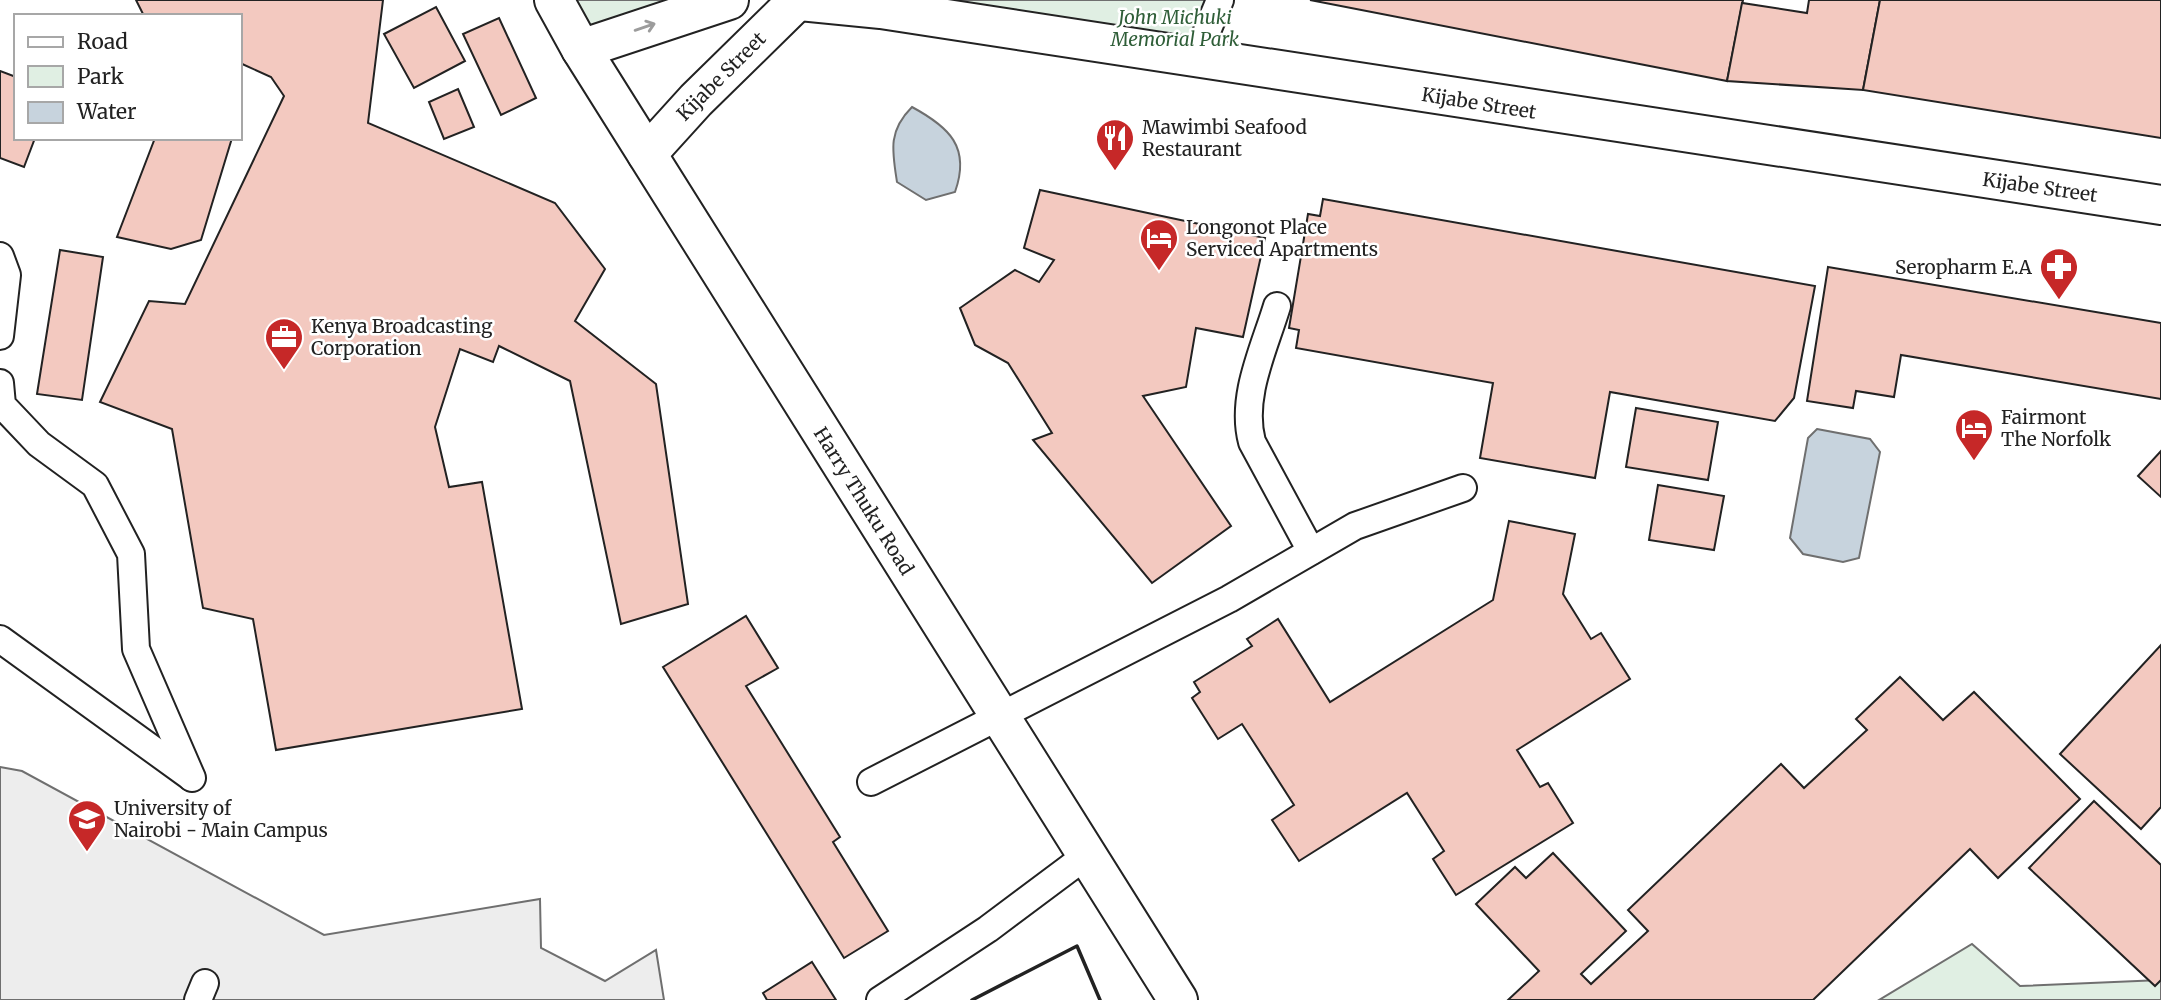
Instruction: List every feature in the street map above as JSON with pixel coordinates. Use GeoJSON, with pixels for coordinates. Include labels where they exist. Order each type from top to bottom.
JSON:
{"type":"FeatureCollection","features":[{"type":"Feature","properties":{"kind":"street","name":"Harry Thuku Road"},"geometry":{"type":"LineString","coordinates":[[554,0],[581,49],[1178,1000]]}},
{"type":"Feature","properties":{"kind":"street"},"geometry":{"type":"LineString","coordinates":[[581,49],[729,0]]}},
{"type":"Feature","properties":{"kind":"street","name":"Kijabe Street"},"geometry":{"type":"LineString","coordinates":[[790,0],[881,9],[1195,60],[2161,205]]}},
{"type":"Feature","properties":{"kind":"street","name":"Kijabe Street"},"geometry":{"type":"LineString","coordinates":[[647,154],[696,100],[797,0]]}},
{"type":"Feature","properties":{"kind":"lane"},"geometry":{"type":"LineString","coordinates":[[1195,60],[1220,0]]}},
{"type":"Feature","properties":{"kind":"lane"},"geometry":{"type":"LineString","coordinates":[[0,256],[7,275],[0,336]]}},
{"type":"Feature","properties":{"kind":"lane"},"geometry":{"type":"LineString","coordinates":[[1277,306],[1248,403],[1247,422],[1252,442],[1311,551]]}},
{"type":"Feature","properties":{"kind":"lane"},"geometry":{"type":"LineString","coordinates":[[0,383],[2,405],[39,444],[95,485],[131,554],[136,649],[192,778],[0,639]]}},
{"type":"Feature","properties":{"kind":"lane"},"geometry":{"type":"LineString","coordinates":[[871,782],[998,715],[1011,713],[1229,599],[1355,526],[1463,488]]}},
{"type":"Feature","properties":{"kind":"lane"},"geometry":{"type":"LineString","coordinates":[[880,1000],[988,929],[1087,855]]}},
{"type":"Feature","properties":{"kind":"green space"},"geometry":{"type":"Polygon","coordinates":[[[554,0],[729,0],[581,49],[554,0]]]}},
{"type":"Feature","properties":{"kind":"green space","name":"John Michuki Memorial Park"},"geometry":{"type":"Polygon","coordinates":[[[790,0],[1228,0],[1195,60],[790,0]]]}},
{"type":"Feature","properties":{"kind":"green space"},"geometry":{"type":"Polygon","coordinates":[[[1972,944],[2020,986],[2161,980],[2161,1000],[1879,1000],[1972,944]]]}},
{"type":"Feature","properties":{"kind":"shaded area","name":"University of Nairobi - Main Campus"},"geometry":{"type":"Polygon","coordinates":[[[0,767],[22,771],[324,935],[540,899],[541,948],[605,981],[656,950],[664,1000],[0,1000],[0,767]]]}},
{"type":"Feature","properties":{"kind":"water"},"geometry":{"type":"Polygon","coordinates":[[[912,107],[937,122],[953,140],[960,163],[955,192],[926,200],[897,182],[894,160],[895,133],[912,107]]]}},
{"type":"Feature","properties":{"kind":"water"},"geometry":{"type":"Polygon","coordinates":[[[1817,429],[1870,439],[1880,452],[1859,558],[1843,562],[1803,554],[1790,538],[1808,438],[1817,429]]]}},
{"type":"Feature","properties":{"kind":"building","name":"Kenya Broadcasting Corporation"},"geometry":{"type":"Polygon","coordinates":[[[136,0],[383,0],[368,123],[555,203],[605,269],[575,321],[656,384],[688,604],[621,624],[570,381],[499,346],[493,362],[460,349],[435,427],[449,487],[482,482],[522,709],[276,750],[253,619],[203,608],[172,429],[100,402],[149,301],[185,304],[284,96],[271,77],[242,64],[242,14],[143,14],[136,0]]]}},
{"type":"Feature","properties":{"kind":"building"},"geometry":{"type":"Polygon","coordinates":[[[1310,0],[1743,0],[1727,81],[1310,0]]]}},
{"type":"Feature","properties":{"kind":"building"},"geometry":{"type":"Polygon","coordinates":[[[1809,0],[1880,0],[1863,90],[1727,81],[1742,3],[1807,13],[1809,0]]]}},
{"type":"Feature","properties":{"kind":"building"},"geometry":{"type":"Polygon","coordinates":[[[1880,0],[2161,0],[2161,138],[1863,90],[1880,0]]]}},
{"type":"Feature","properties":{"kind":"building"},"geometry":{"type":"Polygon","coordinates":[[[436,7],[465,61],[414,88],[384,34],[436,7]]]}},
{"type":"Feature","properties":{"kind":"building"},"geometry":{"type":"Polygon","coordinates":[[[499,18],[536,98],[501,115],[463,34],[499,18]]]}},
{"type":"Feature","properties":{"kind":"building"},"geometry":{"type":"Polygon","coordinates":[[[0,71],[14,76],[14,140],[34,140],[24,167],[0,158],[0,71]]]}},
{"type":"Feature","properties":{"kind":"building"},"geometry":{"type":"Polygon","coordinates":[[[458,89],[474,127],[444,139],[429,102],[458,89]]]}},
{"type":"Feature","properties":{"kind":"building"},"geometry":{"type":"Polygon","coordinates":[[[154,140],[231,140],[201,240],[171,249],[117,237],[154,140]]]}},
{"type":"Feature","properties":{"kind":"building"},"geometry":{"type":"Polygon","coordinates":[[[1040,190],[1265,238],[1243,337],[1196,328],[1186,387],[1143,396],[1231,526],[1152,583],[1033,440],[1052,433],[1008,363],[975,345],[960,308],[1015,270],[1039,282],[1054,260],[1024,248],[1040,190]]]}},
{"type":"Feature","properties":{"kind":"building"},"geometry":{"type":"Polygon","coordinates":[[[1323,199],[1815,286],[1794,398],[1775,421],[1610,392],[1595,478],[1480,458],[1493,383],[1296,348],[1299,330],[1289,328],[1308,214],[1320,216],[1323,199]]]}},
{"type":"Feature","properties":{"kind":"building"},"geometry":{"type":"Polygon","coordinates":[[[60,250],[103,257],[82,400],[37,394],[60,250]]]}},
{"type":"Feature","properties":{"kind":"building"},"geometry":{"type":"Polygon","coordinates":[[[1828,267],[2161,323],[2161,399],[1901,355],[1894,397],[1856,391],[1853,408],[1807,401],[1828,267]]]}},
{"type":"Feature","properties":{"kind":"building"},"geometry":{"type":"Polygon","coordinates":[[[1636,408],[1718,422],[1708,480],[1626,467],[1636,408]]]}},
{"type":"Feature","properties":{"kind":"building"},"geometry":{"type":"Polygon","coordinates":[[[2161,451],[2161,497],[2138,476],[2161,451]]]}},
{"type":"Feature","properties":{"kind":"building"},"geometry":{"type":"Polygon","coordinates":[[[1658,485],[1724,496],[1714,550],[1649,540],[1658,485]]]}},
{"type":"Feature","properties":{"kind":"building"},"geometry":{"type":"Polygon","coordinates":[[[1509,521],[1575,534],[1563,594],[1591,639],[1601,633],[1630,679],[1517,750],[1540,787],[1548,783],[1573,823],[1456,895],[1433,859],[1444,851],[1407,793],[1299,861],[1272,820],[1294,805],[1242,724],[1218,739],[1192,698],[1200,692],[1194,682],[1252,646],[1247,639],[1278,619],[1330,702],[1493,600],[1509,521]]]}},
{"type":"Feature","properties":{"kind":"building"},"geometry":{"type":"Polygon","coordinates":[[[746,616],[778,668],[746,686],[840,837],[833,842],[888,931],[844,958],[663,667],[746,616]]]}},
{"type":"Feature","properties":{"kind":"building"},"geometry":{"type":"Polygon","coordinates":[[[2161,645],[2161,807],[2141,829],[2060,754],[2161,645]]]}},
{"type":"Feature","properties":{"kind":"building"},"geometry":{"type":"Polygon","coordinates":[[[1900,677],[1943,720],[1974,692],[2080,799],[1998,878],[1970,849],[1813,1000],[1508,1000],[1539,971],[1476,904],[1515,867],[1526,878],[1553,853],[1626,931],[1581,974],[1591,984],[1648,931],[1628,910],[1781,764],[1804,788],[1867,730],[1856,719],[1900,677]]]}},
{"type":"Feature","properties":{"kind":"building"},"geometry":{"type":"Polygon","coordinates":[[[2094,801],[2161,865],[2161,980],[2155,986],[2029,868],[2094,801]]]}},
{"type":"Feature","properties":{"kind":"building"},"geometry":{"type":"Polygon","coordinates":[[[812,962],[836,1000],[767,1000],[763,993],[812,962]]]}},
{"type":"Feature","properties":{"kind":"wall"},"geometry":{"type":"LineString","coordinates":[[972,1000],[1077,946],[1100,1000]]}},
{"type":"Feature","properties":{"kind":"place","name":"Mawimbi Seafood Restaurant"},"geometry":{"type":"Point","coordinates":[1115,172]}},
{"type":"Feature","properties":{"kind":"place","name":"Longonot Place Serviced Apartments"},"geometry":{"type":"Point","coordinates":[1159,272]}},
{"type":"Feature","properties":{"kind":"place","name":"Seropharm E.A"},"geometry":{"type":"Point","coordinates":[2059,301]}},
{"type":"Feature","properties":{"kind":"place","name":"Kenya Broadcasting Corporation"},"geometry":{"type":"Point","coordinates":[284,371]}},
{"type":"Feature","properties":{"kind":"place","name":"Fairmont The Norfolk"},"geometry":{"type":"Point","coordinates":[1974,462]}},
{"type":"Feature","properties":{"kind":"place","name":"University of Nairobi - Main Campus"},"geometry":{"type":"Point","coordinates":[87,853]}}]}
